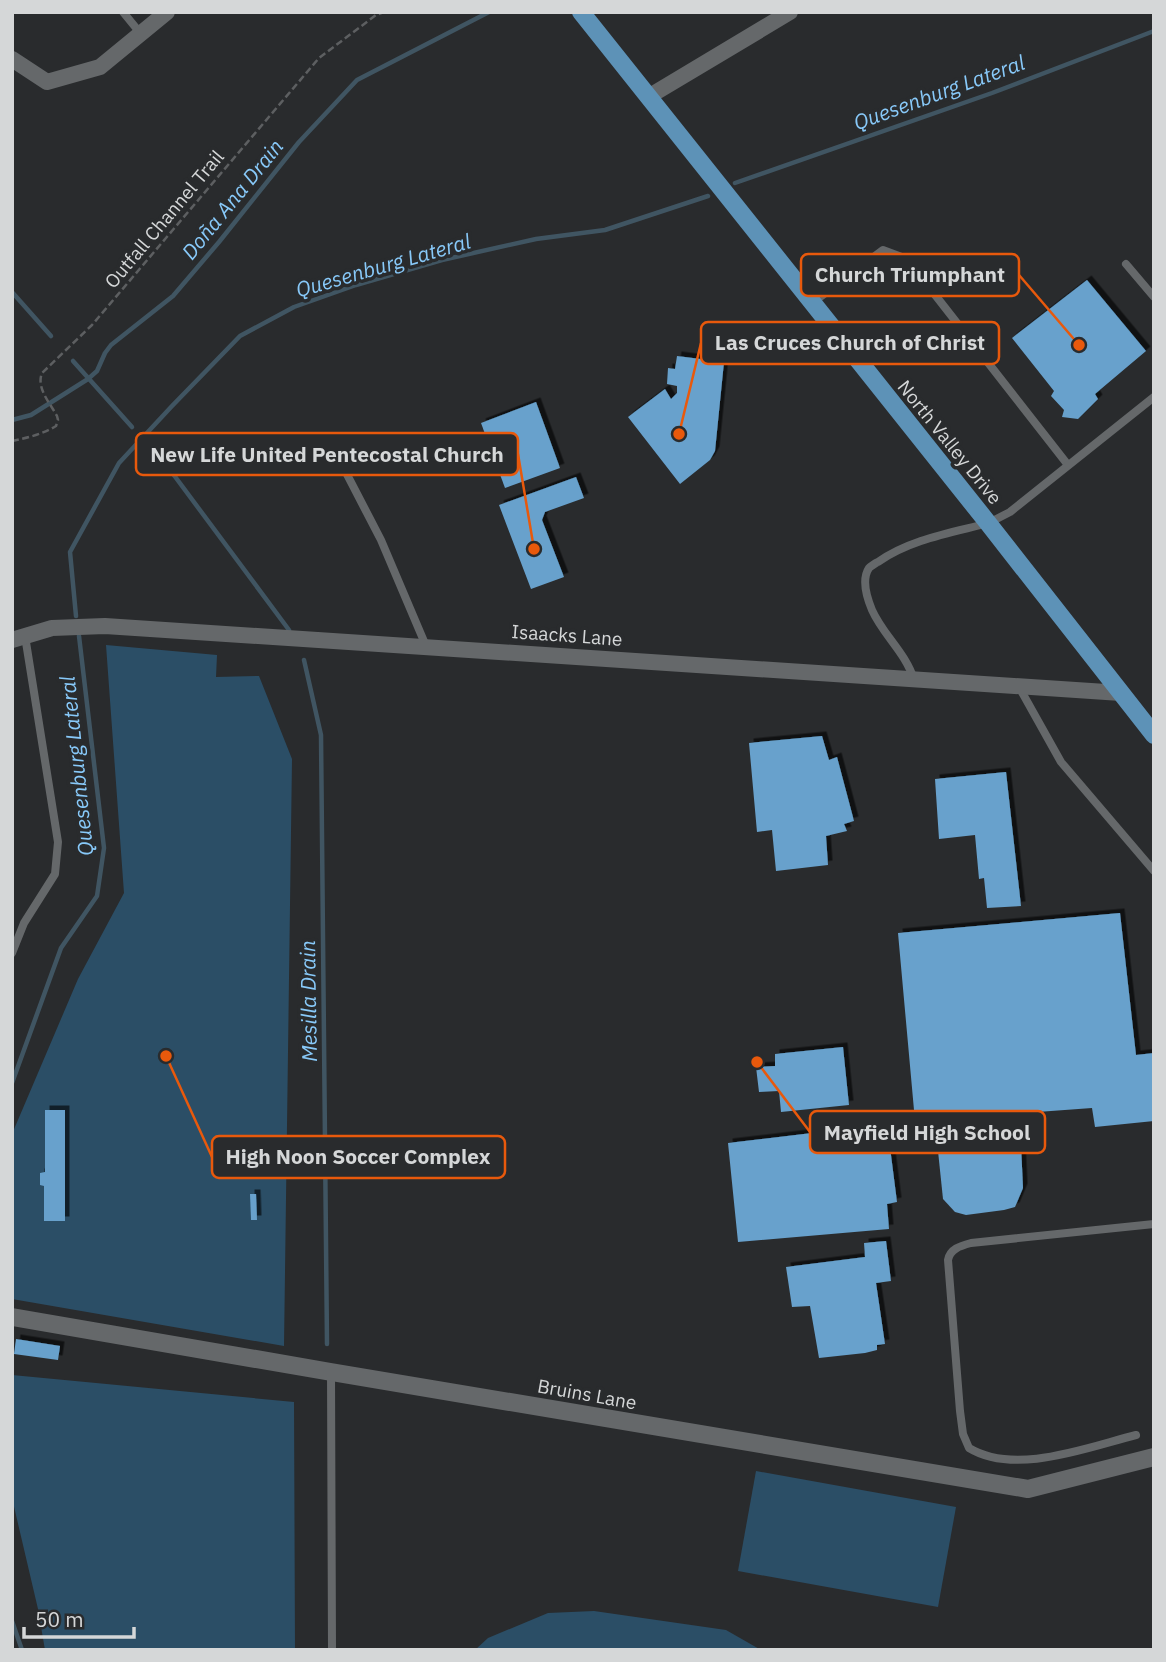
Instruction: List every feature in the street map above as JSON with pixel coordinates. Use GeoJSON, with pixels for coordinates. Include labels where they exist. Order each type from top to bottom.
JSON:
{"type":"FeatureCollection","features":[{"type":"Feature","properties":{"kind":"main road","name":"North Valley Drive"},"geometry":{"type":"LineString","coordinates":[[581,12],[1154,734]]}},
{"type":"Feature","properties":{"kind":"street"},"geometry":{"type":"LineString","coordinates":[[12,59],[47,82],[100,67],[167,12]]}},
{"type":"Feature","properties":{"kind":"street"},"geometry":{"type":"LineString","coordinates":[[648,97],[790,12]]}},
{"type":"Feature","properties":{"kind":"street","name":"Isaacks Lane"},"geometry":{"type":"LineString","coordinates":[[19,638],[52,628],[105,626],[1121,694]]}},
{"type":"Feature","properties":{"kind":"street","name":"Bruins Lane"},"geometry":{"type":"LineString","coordinates":[[12,1317],[1028,1489],[1154,1457]]}},
{"type":"Feature","properties":{"kind":"lane"},"geometry":{"type":"LineString","coordinates":[[123,12],[141,34]]}},
{"type":"Feature","properties":{"kind":"lane"},"geometry":{"type":"LineString","coordinates":[[812,303],[883,250],[907,259],[1068,465]]}},
{"type":"Feature","properties":{"kind":"lane"},"geometry":{"type":"LineString","coordinates":[[1126,264],[1154,297]]}},
{"type":"Feature","properties":{"kind":"lane"},"geometry":{"type":"LineString","coordinates":[[914,680],[910,666],[883,631],[872,611],[864,583],[869,568],[885,556],[914,544],[988,523],[1010,512],[1154,397]]}},
{"type":"Feature","properties":{"kind":"lane"},"geometry":{"type":"LineString","coordinates":[[339,459],[381,540],[426,647]]}},
{"type":"Feature","properties":{"kind":"lane"},"geometry":{"type":"LineString","coordinates":[[12,953],[24,923],[55,874],[58,842],[19,638]]}},
{"type":"Feature","properties":{"kind":"lane"},"geometry":{"type":"LineString","coordinates":[[1019,687],[1060,762],[1154,871]]}},
{"type":"Feature","properties":{"kind":"lane"},"geometry":{"type":"LineString","coordinates":[[1136,1435],[1058,1455],[1026,1460],[1006,1460],[970,1448],[963,1434],[960,1411],[948,1261],[953,1250],[971,1243],[1154,1224]]}},
{"type":"Feature","properties":{"kind":"lane"},"geometry":{"type":"LineString","coordinates":[[331,1372],[332,1650]]}},
{"type":"Feature","properties":{"kind":"path","name":"Outfall Channel Trail"},"geometry":{"type":"LineString","coordinates":[[12,441],[53,429],[58,424],[57,416],[40,386],[42,373],[92,325],[319,58],[376,15],[384,12]]}},
{"type":"Feature","properties":{"kind":"path"},"geometry":{"type":"LineString","coordinates":[[551,12],[561,12]]}},
{"type":"Feature","properties":{"kind":"shaded area"},"geometry":{"type":"Polygon","coordinates":[[[106,645],[217,655],[216,677],[259,676],[292,759],[284,1346],[12,1299],[12,1134],[78,979],[124,893],[106,645]]]}},
{"type":"Feature","properties":{"kind":"shaded area"},"geometry":{"type":"Polygon","coordinates":[[[12,1375],[294,1402],[295,1650],[45,1650],[12,1498],[12,1375]]]}},
{"type":"Feature","properties":{"kind":"shaded area"},"geometry":{"type":"Polygon","coordinates":[[[756,1471],[956,1507],[938,1607],[738,1571],[756,1471]]]}},
{"type":"Feature","properties":{"kind":"shaded area"},"geometry":{"type":"Polygon","coordinates":[[[594,1611],[726,1630],[761,1650],[475,1650],[488,1638],[548,1613],[594,1611]]]}},
{"type":"Feature","properties":{"kind":"building"},"geometry":{"type":"Polygon","coordinates":[[[1087,280],[1146,351],[1095,394],[1098,399],[1078,419],[1062,417],[1064,410],[1051,396],[1054,391],[1012,338],[1087,280]]]}},
{"type":"Feature","properties":{"kind":"building"},"geometry":{"type":"Polygon","coordinates":[[[677,356],[724,362],[715,451],[710,460],[680,484],[628,417],[665,389],[671,399],[677,393],[677,386],[667,384],[668,368],[675,369],[677,356]]]}},
{"type":"Feature","properties":{"kind":"building"},"geometry":{"type":"Polygon","coordinates":[[[536,402],[560,468],[505,488],[481,423],[536,402]]]}},
{"type":"Feature","properties":{"kind":"building"},"geometry":{"type":"Polygon","coordinates":[[[576,477],[584,498],[545,512],[542,520],[564,577],[531,589],[499,505],[576,477]]]}},
{"type":"Feature","properties":{"kind":"building"},"geometry":{"type":"Polygon","coordinates":[[[822,736],[829,760],[837,757],[854,821],[844,824],[847,831],[826,836],[828,865],[776,871],[772,830],[757,832],[749,743],[822,736]]]}},
{"type":"Feature","properties":{"kind":"building"},"geometry":{"type":"Polygon","coordinates":[[[1006,772],[1021,906],[987,908],[984,878],[979,879],[975,835],[939,839],[935,779],[1006,772]]]}},
{"type":"Feature","properties":{"kind":"building"},"geometry":{"type":"Polygon","coordinates":[[[1120,913],[1136,1055],[1154,1053],[1154,1121],[1095,1127],[1092,1108],[915,1121],[898,933],[1120,913]]]}},
{"type":"Feature","properties":{"kind":"building"},"geometry":{"type":"Polygon","coordinates":[[[843,1047],[849,1105],[781,1112],[779,1091],[759,1092],[756,1067],[775,1066],[775,1054],[843,1047]]]}},
{"type":"Feature","properties":{"kind":"building"},"geometry":{"type":"Polygon","coordinates":[[[45,1110],[65,1110],[65,1221],[44,1221],[44,1186],[40,1185],[40,1173],[45,1172],[45,1110]]]}},
{"type":"Feature","properties":{"kind":"building"},"geometry":{"type":"Polygon","coordinates":[[[887,1124],[897,1202],[887,1204],[889,1229],[738,1242],[728,1143],[887,1124]]]}},
{"type":"Feature","properties":{"kind":"building"},"geometry":{"type":"Polygon","coordinates":[[[1012,1137],[1021,1145],[1023,1188],[1015,1207],[966,1215],[955,1212],[943,1199],[938,1151],[945,1144],[1012,1137]]]}},
{"type":"Feature","properties":{"kind":"building"},"geometry":{"type":"Polygon","coordinates":[[[250,1194],[256,1194],[257,1220],[251,1220],[250,1194]]]}},
{"type":"Feature","properties":{"kind":"building"},"geometry":{"type":"Polygon","coordinates":[[[886,1241],[891,1281],[876,1283],[885,1344],[877,1345],[877,1350],[865,1353],[819,1358],[810,1306],[792,1307],[786,1267],[865,1257],[864,1243],[886,1241]]]}},
{"type":"Feature","properties":{"kind":"building"},"geometry":{"type":"Polygon","coordinates":[[[16,1339],[60,1346],[58,1360],[14,1354],[16,1339]]]}},
{"type":"Feature","properties":{"kind":"waterway","name":"Doña Ana Drain"},"geometry":{"type":"LineString","coordinates":[[12,420],[31,415],[97,371],[111,345],[173,296],[299,142],[357,80],[489,12]]}},
{"type":"Feature","properties":{"kind":"waterway","name":"Quesenburg Lateral"},"geometry":{"type":"LineString","coordinates":[[735,183],[992,93],[1154,31]]}},
{"type":"Feature","properties":{"kind":"waterway","name":"Quesenburg Lateral"},"geometry":{"type":"LineString","coordinates":[[76,616],[70,552],[119,463],[240,336],[294,307],[356,285],[442,260],[536,239],[605,230],[708,196]]}},
{"type":"Feature","properties":{"kind":"waterway","name":"Mesilla Drain"},"geometry":{"type":"LineString","coordinates":[[12,292],[51,336]]}},
{"type":"Feature","properties":{"kind":"waterway","name":"Mesilla Drain"},"geometry":{"type":"LineString","coordinates":[[73,361],[132,427]]}},
{"type":"Feature","properties":{"kind":"waterway","name":"Mesilla Drain"},"geometry":{"type":"LineString","coordinates":[[159,455],[289,630]]}},
{"type":"Feature","properties":{"kind":"waterway","name":"Quesenburg Lateral"},"geometry":{"type":"LineString","coordinates":[[12,1083],[61,948],[97,896],[104,848],[79,636]]}},
{"type":"Feature","properties":{"kind":"waterway","name":"Mesilla Drain"},"geometry":{"type":"LineString","coordinates":[[304,660],[321,735],[327,1344]]}},
{"type":"Feature","properties":{"kind":"waterway","name":"Quesenburg Lateral"},"geometry":{"type":"LineString","coordinates":[[12,1621],[22,1650]]}},
{"type":"Feature","properties":{"kind":"place","name":"Church Triumphant"},"geometry":{"type":"Point","coordinates":[1079,345]}},
{"type":"Feature","properties":{"kind":"place","name":"Las Cruces Church of Christ"},"geometry":{"type":"Point","coordinates":[679,434]}},
{"type":"Feature","properties":{"kind":"place","name":"New Life United Pentecostal Church"},"geometry":{"type":"Point","coordinates":[534,549]}},
{"type":"Feature","properties":{"kind":"place","name":"High Noon Soccer Complex"},"geometry":{"type":"Point","coordinates":[166,1056]}},
{"type":"Feature","properties":{"kind":"place","name":"Mayfield High School"},"geometry":{"type":"Point","coordinates":[757,1062]}}]}
